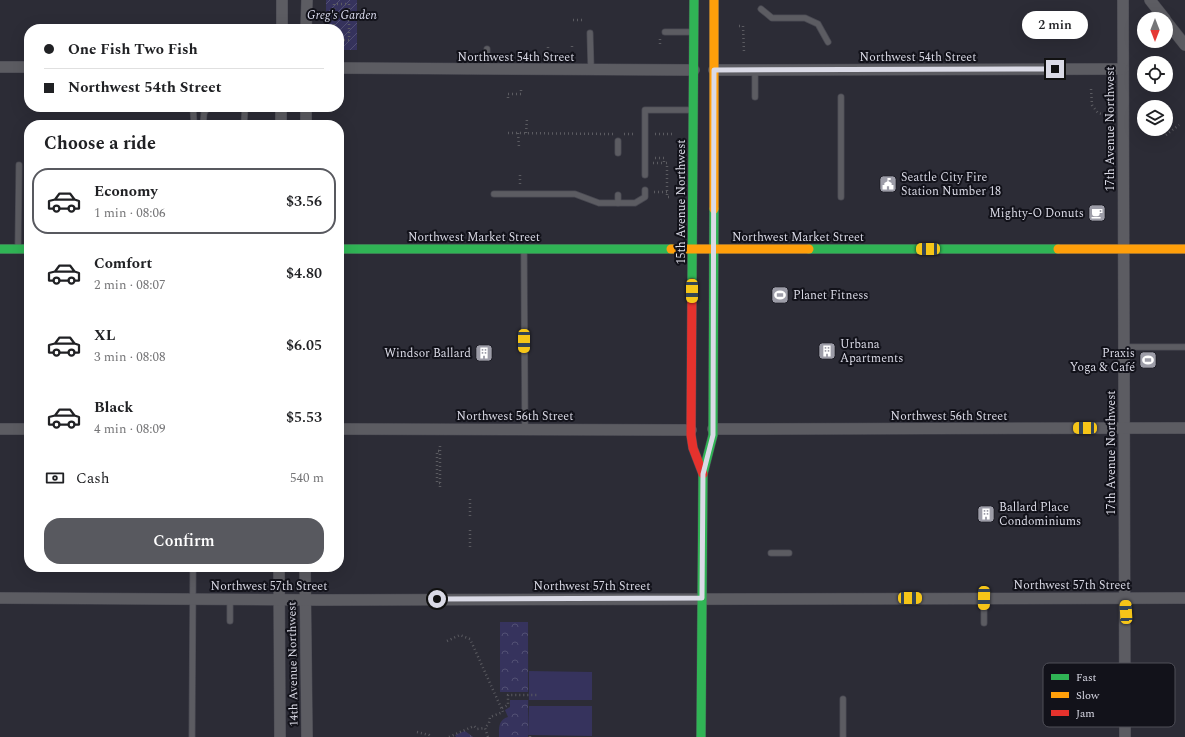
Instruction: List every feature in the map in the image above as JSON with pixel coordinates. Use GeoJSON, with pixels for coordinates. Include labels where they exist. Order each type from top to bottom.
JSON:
{"type":"FeatureCollection","features":[{"type":"Feature","properties":{"kind":"main road","name":"15th Avenue Northwest"},"geometry":{"type":"LineString","coordinates":[[694,0],[691,430],[693,448],[703,474]]}},
{"type":"Feature","properties":{"kind":"main road","name":"15th Avenue Northwest"},"geometry":{"type":"LineString","coordinates":[[702,737],[703,474],[712,444],[713,430],[714,0]]}},
{"type":"Feature","properties":{"kind":"main road"},"geometry":{"type":"LineString","coordinates":[[0,249],[24,249]]}},
{"type":"Feature","properties":{"kind":"main road","name":"Northwest Market Street"},"geometry":{"type":"LineString","coordinates":[[344,249],[1185,249]]}},
{"type":"Feature","properties":{"kind":"street"},"geometry":{"type":"LineString","coordinates":[[282,0],[282,24]]}},
{"type":"Feature","properties":{"kind":"street"},"geometry":{"type":"LineString","coordinates":[[306,24],[307,0]]}},
{"type":"Feature","properties":{"kind":"street","name":"17th Avenue Northwest"},"geometry":{"type":"LineString","coordinates":[[1123,0],[1125,663]]}},
{"type":"Feature","properties":{"kind":"street"},"geometry":{"type":"LineString","coordinates":[[1150,0],[1159,12]]}},
{"type":"Feature","properties":{"kind":"street"},"geometry":{"type":"LineString","coordinates":[[1173,30],[1185,45]]}},
{"type":"Feature","properties":{"kind":"street"},"geometry":{"type":"LineString","coordinates":[[0,67],[24,67]]}},
{"type":"Feature","properties":{"kind":"street","name":"Northwest 54th Street"},"geometry":{"type":"LineString","coordinates":[[344,68],[694,70]]}},
{"type":"Feature","properties":{"kind":"street","name":"Northwest 54th Street"},"geometry":{"type":"LineString","coordinates":[[714,70],[1123,69]]}},
{"type":"Feature","properties":{"kind":"street","name":"Northwest 56th Street"},"geometry":{"type":"LineString","coordinates":[[713,430],[1185,428]]}},
{"type":"Feature","properties":{"kind":"street"},"geometry":{"type":"LineString","coordinates":[[0,429],[24,429]]}},
{"type":"Feature","properties":{"kind":"street","name":"Northwest 56th Street"},"geometry":{"type":"LineString","coordinates":[[344,429],[691,430]]}},
{"type":"Feature","properties":{"kind":"street","name":"14th Avenue Northwest"},"geometry":{"type":"LineString","coordinates":[[279,572],[280,737]]}},
{"type":"Feature","properties":{"kind":"street","name":"14th Avenue Northwest"},"geometry":{"type":"LineString","coordinates":[[305,572],[307,737]]}},
{"type":"Feature","properties":{"kind":"street","name":"Northwest 57th Street"},"geometry":{"type":"LineString","coordinates":[[0,598],[306,600],[1185,598]]}},
{"type":"Feature","properties":{"kind":"lane"},"geometry":{"type":"LineString","coordinates":[[761,9],[772,18],[805,18],[818,24],[828,42]]}},
{"type":"Feature","properties":{"kind":"lane"},"geometry":{"type":"LineString","coordinates":[[666,32],[694,32]]}},
{"type":"Feature","properties":{"kind":"lane"},"geometry":{"type":"LineString","coordinates":[[590,33],[591,70]]}},
{"type":"Feature","properties":{"kind":"lane"},"geometry":{"type":"LineString","coordinates":[[487,49],[487,70]]}},
{"type":"Feature","properties":{"kind":"lane"},"geometry":{"type":"LineString","coordinates":[[755,70],[755,97]]}},
{"type":"Feature","properties":{"kind":"lane"},"geometry":{"type":"LineString","coordinates":[[841,197],[842,97]]}},
{"type":"Feature","properties":{"kind":"lane"},"geometry":{"type":"LineString","coordinates":[[645,175],[645,110],[693,110]]}},
{"type":"Feature","properties":{"kind":"lane"},"geometry":{"type":"LineString","coordinates":[[618,141],[618,153]]}},
{"type":"Feature","properties":{"kind":"lane"},"geometry":{"type":"LineString","coordinates":[[18,249],[19,165]]}},
{"type":"Feature","properties":{"kind":"lane"},"geometry":{"type":"LineString","coordinates":[[494,194],[575,194],[599,203],[635,203],[645,196],[645,190]]}},
{"type":"Feature","properties":{"kind":"lane"},"geometry":{"type":"LineString","coordinates":[[618,195],[618,203]]}},
{"type":"Feature","properties":{"kind":"lane"},"geometry":{"type":"LineString","coordinates":[[524,249],[525,429]]}},
{"type":"Feature","properties":{"kind":"lane"},"geometry":{"type":"LineString","coordinates":[[1124,347],[1185,347]]}},
{"type":"Feature","properties":{"kind":"lane"},"geometry":{"type":"LineString","coordinates":[[771,553],[789,553]]}},
{"type":"Feature","properties":{"kind":"lane"},"geometry":{"type":"LineString","coordinates":[[192,737],[193,572]]}},
{"type":"Feature","properties":{"kind":"lane"},"geometry":{"type":"LineString","coordinates":[[984,598],[984,623]]}},
{"type":"Feature","properties":{"kind":"lane"},"geometry":{"type":"LineString","coordinates":[[230,599],[230,621]]}},
{"type":"Feature","properties":{"kind":"lane"},"geometry":{"type":"LineString","coordinates":[[843,699],[843,737]]}},
{"type":"Feature","properties":{"kind":"path"},"geometry":{"type":"LineString","coordinates":[[334,24],[334,4],[349,4],[349,40],[344,40]]}},
{"type":"Feature","properties":{"kind":"path"},"geometry":{"type":"LineString","coordinates":[[573,20],[584,20]]}},
{"type":"Feature","properties":{"kind":"path"},"geometry":{"type":"LineString","coordinates":[[739,26],[743,26],[744,52]]}},
{"type":"Feature","properties":{"kind":"path"},"geometry":{"type":"LineString","coordinates":[[548,46],[548,52]]}},
{"type":"Feature","properties":{"kind":"path"},"geometry":{"type":"LineString","coordinates":[[508,98],[508,94],[521,94],[521,88]]}},
{"type":"Feature","properties":{"kind":"path"},"geometry":{"type":"LineString","coordinates":[[1091,89],[1092,105],[1098,113],[1107,114]]}},
{"type":"Feature","properties":{"kind":"path"},"geometry":{"type":"LineString","coordinates":[[526,133],[527,119]]}},
{"type":"Feature","properties":{"kind":"path"},"geometry":{"type":"LineString","coordinates":[[1173,130],[1179,126]]}},
{"type":"Feature","properties":{"kind":"path"},"geometry":{"type":"LineString","coordinates":[[508,133],[633,134]]}},
{"type":"Feature","properties":{"kind":"path"},"geometry":{"type":"LineString","coordinates":[[518,133],[519,147]]}},
{"type":"Feature","properties":{"kind":"path"},"geometry":{"type":"LineString","coordinates":[[655,134],[673,134]]}},
{"type":"Feature","properties":{"kind":"path"},"geometry":{"type":"LineString","coordinates":[[655,158],[664,158],[664,163],[667,163],[667,198],[672,198]]}},
{"type":"Feature","properties":{"kind":"path"},"geometry":{"type":"LineString","coordinates":[[652,192],[667,192]]}},
{"type":"Feature","properties":{"kind":"path"},"geometry":{"type":"LineString","coordinates":[[440,446],[440,451],[437,451],[437,483],[440,485]]}},
{"type":"Feature","properties":{"kind":"path"},"geometry":{"type":"LineString","coordinates":[[470,498],[470,516]]}},
{"type":"Feature","properties":{"kind":"path"},"geometry":{"type":"LineString","coordinates":[[470,530],[470,549]]}},
{"type":"Feature","properties":{"kind":"path"},"geometry":{"type":"LineString","coordinates":[[447,641],[460,635],[470,639],[503,712],[490,717],[489,724],[485,728],[477,729],[474,726],[449,737]]}},
{"type":"Feature","properties":{"kind":"path"},"geometry":{"type":"LineString","coordinates":[[502,708],[508,705],[508,695],[537,695]]}},
{"type":"Feature","properties":{"kind":"path"},"geometry":{"type":"LineString","coordinates":[[485,728],[488,737]]}},
{"type":"Feature","properties":{"kind":"path"},"geometry":{"type":"LineString","coordinates":[[417,732],[429,735],[430,737]]}},
{"type":"Feature","properties":{"kind":"green space","name":"Greg's Garden"},"geometry":{"type":"Polygon","coordinates":[[[326,0],[357,0],[357,50],[344,50],[344,24],[326,24],[326,0]]]}},
{"type":"Feature","properties":{"kind":"green space"},"geometry":{"type":"Polygon","coordinates":[[[500,622],[528,622],[528,692],[500,692],[500,622]]]}},
{"type":"Feature","properties":{"kind":"green space"},"geometry":{"type":"Polygon","coordinates":[[[529,671],[592,672],[592,700],[529,700],[529,671]]]}},
{"type":"Feature","properties":{"kind":"green space"},"geometry":{"type":"Polygon","coordinates":[[[510,700],[528,700],[528,737],[499,737],[501,722],[508,717],[505,710],[510,707],[510,700]]]}},
{"type":"Feature","properties":{"kind":"green space"},"geometry":{"type":"Polygon","coordinates":[[[529,706],[592,706],[592,736],[528,735],[529,706]]]}},
{"type":"Feature","properties":{"kind":"green space"},"geometry":{"type":"Polygon","coordinates":[[[465,731],[473,737],[456,737],[455,735],[465,731]]]}},
{"type":"Feature","properties":{"kind":"traffic: fast"},"geometry":{"type":"LineString","coordinates":[[692,283],[694,0]]}},
{"type":"Feature","properties":{"kind":"traffic: fast"},"geometry":{"type":"LineString","coordinates":[[701,737],[703,474],[713,435],[714,209]]}},
{"type":"Feature","properties":{"kind":"traffic: fast"},"geometry":{"type":"LineString","coordinates":[[0,249],[24,249]]}},
{"type":"Feature","properties":{"kind":"traffic: fast"},"geometry":{"type":"LineString","coordinates":[[344,249],[671,249]]}},
{"type":"Feature","properties":{"kind":"traffic: fast"},"geometry":{"type":"LineString","coordinates":[[809,249],[1058,249]]}},
{"type":"Feature","properties":{"kind":"traffic: slow"},"geometry":{"type":"LineString","coordinates":[[714,0],[714,209]]}},
{"type":"Feature","properties":{"kind":"traffic: slow"},"geometry":{"type":"LineString","coordinates":[[671,249],[809,249]]}},
{"type":"Feature","properties":{"kind":"traffic: slow"},"geometry":{"type":"LineString","coordinates":[[1058,249],[1185,249]]}},
{"type":"Feature","properties":{"kind":"traffic: jam"},"geometry":{"type":"LineString","coordinates":[[692,283],[691,435],[693,448],[703,474]]}},
{"type":"Feature","properties":{"kind":"place","name":"Seattle City Fire Station Number 18"},"geometry":{"type":"Point","coordinates":[888,184]}},
{"type":"Feature","properties":{"kind":"place","name":"Mighty-O Donuts"},"geometry":{"type":"Point","coordinates":[1097,213]}},
{"type":"Feature","properties":{"kind":"place","name":"Planet Fitness"},"geometry":{"type":"Point","coordinates":[780,295]}},
{"type":"Feature","properties":{"kind":"place","name":"Urbana Apartments"},"geometry":{"type":"Point","coordinates":[827,351]}},
{"type":"Feature","properties":{"kind":"place","name":"Windsor Ballard"},"geometry":{"type":"Point","coordinates":[484,353]}},
{"type":"Feature","properties":{"kind":"place","name":"Praxis Yoga & Café"},"geometry":{"type":"Point","coordinates":[1148,360]}},
{"type":"Feature","properties":{"kind":"place","name":"Ballard Place Condominiums"},"geometry":{"type":"Point","coordinates":[986,514]}},
{"type":"Feature","properties":{"kind":"route"},"geometry":{"type":"LineString","coordinates":[[437,599],[702,598],[703,474],[712,444],[713,435],[714,70],[1055,69]]}}]}
